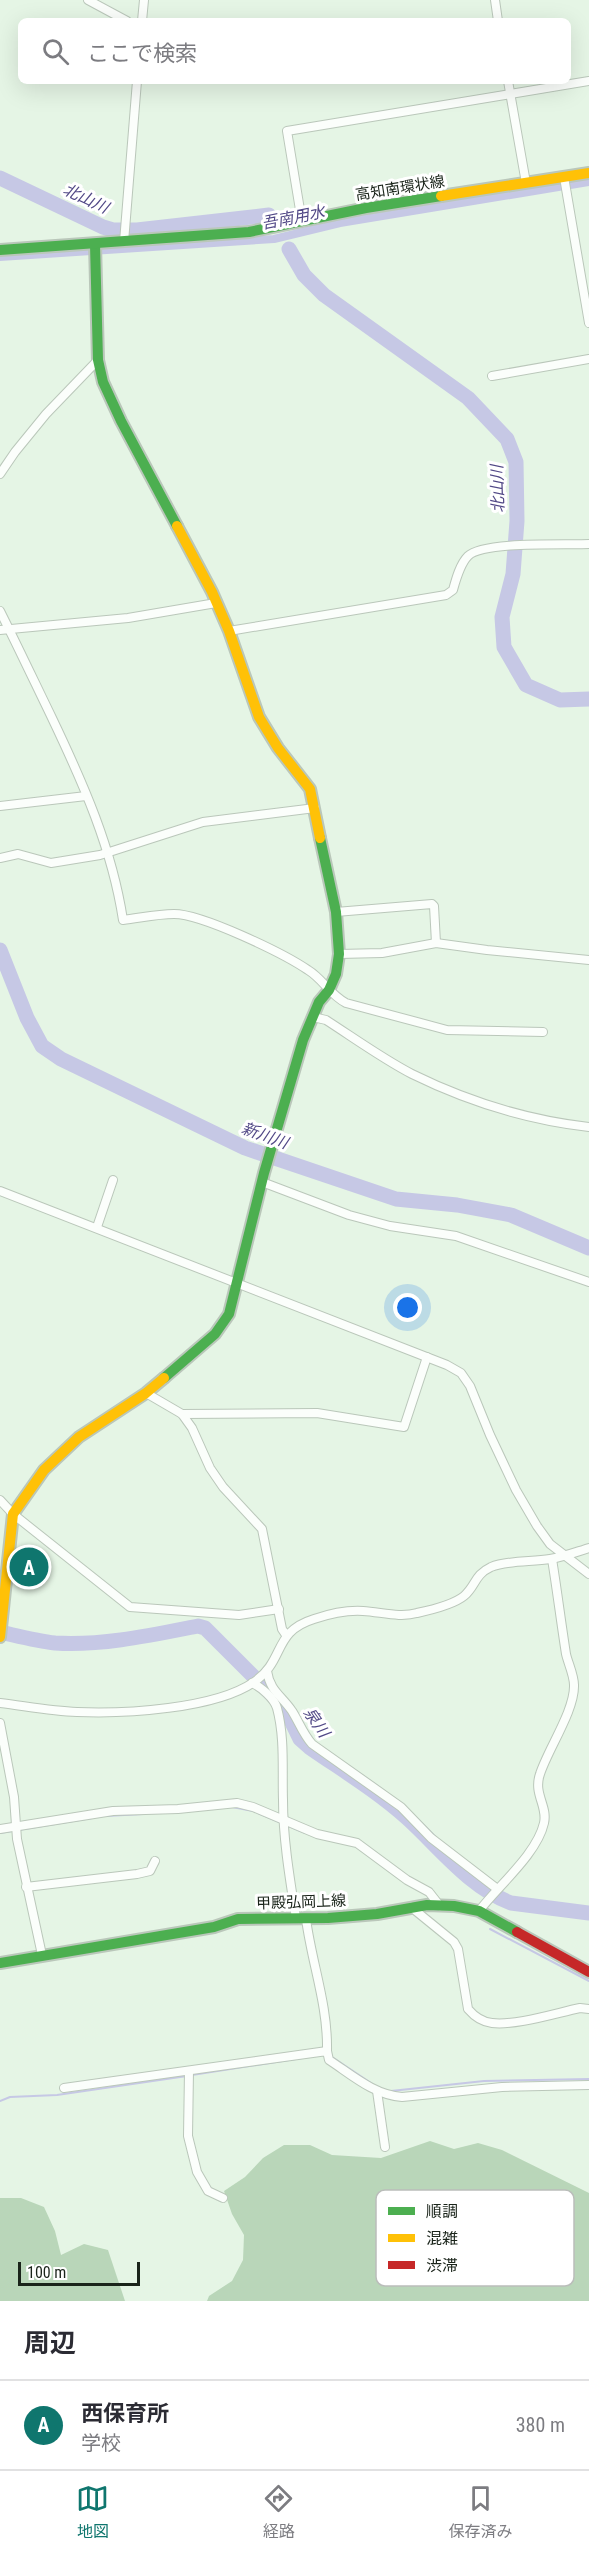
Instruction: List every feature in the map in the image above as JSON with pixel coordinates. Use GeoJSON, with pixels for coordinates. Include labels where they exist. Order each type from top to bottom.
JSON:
{"type":"FeatureCollection","features":[{"type":"Feature","properties":{"kind":"street"},"geometry":{"type":"LineString","coordinates":[[88,0],[121,18]]}},
{"type":"Feature","properties":{"kind":"street"},"geometry":{"type":"LineString","coordinates":[[142,18],[144,0]]}},
{"type":"Feature","properties":{"kind":"street"},"geometry":{"type":"LineString","coordinates":[[495,0],[498,18]]}},
{"type":"Feature","properties":{"kind":"street"},"geometry":{"type":"LineString","coordinates":[[571,84],[589,81]]}},
{"type":"Feature","properties":{"kind":"street"},"geometry":{"type":"LineString","coordinates":[[124,238],[136,84]]}},
{"type":"Feature","properties":{"kind":"street"},"geometry":{"type":"LineString","coordinates":[[508,84],[526,183]]}},
{"type":"Feature","properties":{"kind":"street"},"geometry":{"type":"LineString","coordinates":[[302,222],[287,131],[571,84]]}},
{"type":"Feature","properties":{"kind":"street","name":"高知南環状線"},"geometry":{"type":"LineString","coordinates":[[0,249],[95,248],[124,238],[249,232],[366,208],[526,183],[565,183],[589,173]]}},
{"type":"Feature","properties":{"kind":"street"},"geometry":{"type":"LineString","coordinates":[[565,183],[589,323]]}},
{"type":"Feature","properties":{"kind":"street"},"geometry":{"type":"LineString","coordinates":[[1,1632],[13,1514],[44,1470],[79,1437],[146,1393],[225,1323],[238,1283],[263,1177],[303,1040],[319,1002],[329,990],[336,974],[339,954],[336,912],[310,789],[278,748],[259,717],[229,631],[216,603],[108,395],[98,360],[95,248]]}},
{"type":"Feature","properties":{"kind":"street"},"geometry":{"type":"LineString","coordinates":[[492,376],[589,359]]}},
{"type":"Feature","properties":{"kind":"street"},"geometry":{"type":"LineString","coordinates":[[0,474],[46,414],[98,360]]}},
{"type":"Feature","properties":{"kind":"street"},"geometry":{"type":"LineString","coordinates":[[229,631],[446,595],[453,590],[468,556],[478,550],[494,547],[589,544]]}},
{"type":"Feature","properties":{"kind":"street"},"geometry":{"type":"LineString","coordinates":[[0,630],[128,618],[216,603]]}},
{"type":"Feature","properties":{"kind":"street"},"geometry":{"type":"LineString","coordinates":[[0,611],[76,770],[109,852],[118,884],[123,920],[174,914],[191,916],[284,955],[311,972],[335,997],[346,1003],[447,1030],[543,1032]]}},
{"type":"Feature","properties":{"kind":"street"},"geometry":{"type":"LineString","coordinates":[[0,806],[86,796]]}},
{"type":"Feature","properties":{"kind":"street"},"geometry":{"type":"LineString","coordinates":[[0,858],[18,854],[51,863],[109,852],[203,822],[315,808]]}},
{"type":"Feature","properties":{"kind":"street"},"geometry":{"type":"LineString","coordinates":[[336,912],[432,904],[436,943]]}},
{"type":"Feature","properties":{"kind":"street"},"geometry":{"type":"LineString","coordinates":[[339,954],[382,953],[436,943],[589,960]]}},
{"type":"Feature","properties":{"kind":"street"},"geometry":{"type":"LineString","coordinates":[[313,1017],[326,1020],[412,1074],[461,1094],[516,1115],[589,1127]]}},
{"type":"Feature","properties":{"kind":"street"},"geometry":{"type":"LineString","coordinates":[[263,1177],[349,1215],[390,1226],[456,1236],[589,1282]]}},
{"type":"Feature","properties":{"kind":"street"},"geometry":{"type":"LineString","coordinates":[[97,1227],[113,1180]]}},
{"type":"Feature","properties":{"kind":"street"},"geometry":{"type":"LineString","coordinates":[[0,1191],[97,1227],[461,1373],[470,1386],[516,1490],[550,1544],[589,1574]]}},
{"type":"Feature","properties":{"kind":"street"},"geometry":{"type":"LineString","coordinates":[[182,1414],[317,1413],[404,1427],[427,1358]]}},
{"type":"Feature","properties":{"kind":"street"},"geometry":{"type":"LineString","coordinates":[[146,1393],[182,1414],[192,1428],[210,1468],[223,1487],[262,1530],[282,1629],[286,1635]]}},
{"type":"Feature","properties":{"kind":"street"},"geometry":{"type":"LineString","coordinates":[[0,1500],[13,1514],[130,1607],[239,1615],[279,1609]]}},
{"type":"Feature","properties":{"kind":"street"},"geometry":{"type":"LineString","coordinates":[[0,1703],[77,1712],[131,1710],[202,1703],[222,1697],[258,1678],[277,1655],[286,1635],[296,1626],[315,1618],[361,1610],[397,1615],[415,1614],[456,1601],[466,1595],[480,1573],[494,1566],[564,1556],[589,1548]]}},
{"type":"Feature","properties":{"kind":"street"},"geometry":{"type":"LineString","coordinates":[[479,1911],[493,1892],[525,1858],[544,1823],[544,1811],[537,1788],[539,1775],[568,1709],[574,1684],[552,1558]]}},
{"type":"Feature","properties":{"kind":"street"},"geometry":{"type":"LineString","coordinates":[[258,1678],[285,1701],[303,1734],[312,1744],[401,1807],[431,1838],[493,1892]]}},
{"type":"Feature","properties":{"kind":"street"},"geometry":{"type":"LineString","coordinates":[[258,1678],[258,1686],[277,1706],[282,1752],[285,1825],[301,1919],[323,1997],[328,2055]]}},
{"type":"Feature","properties":{"kind":"street"},"geometry":{"type":"LineString","coordinates":[[0,1723],[14,1797],[17,1839],[42,1955]]}},
{"type":"Feature","properties":{"kind":"street"},"geometry":{"type":"LineString","coordinates":[[0,1828],[16,1828],[113,1811],[178,1809],[237,1803],[253,1807],[285,1825],[357,1843],[407,1880],[429,1892],[440,1906]]}},
{"type":"Feature","properties":{"kind":"street"},"geometry":{"type":"LineString","coordinates":[[26,1887],[137,1874],[150,1871],[155,1861]]}},
{"type":"Feature","properties":{"kind":"street","name":"甲殿弘岡上線"},"geometry":{"type":"LineString","coordinates":[[0,1963],[214,1927],[238,1919],[301,1919],[377,1914],[411,1907],[454,1906],[479,1911],[589,1972]]}},
{"type":"Feature","properties":{"kind":"street"},"geometry":{"type":"LineString","coordinates":[[411,1907],[454,1942],[458,1949],[468,2009],[474,2015],[489,2023],[504,2023],[580,2008],[589,2009]]}},
{"type":"Feature","properties":{"kind":"street"},"geometry":{"type":"LineString","coordinates":[[64,2088],[189,2075],[328,2055],[377,2091],[390,2096],[402,2097],[502,2087],[589,2085]]}},
{"type":"Feature","properties":{"kind":"street"},"geometry":{"type":"LineString","coordinates":[[189,2075],[188,2136],[192,2157],[208,2192],[223,2198]]}},
{"type":"Feature","properties":{"kind":"street"},"geometry":{"type":"LineString","coordinates":[[377,2091],[385,2147]]}},
{"type":"Feature","properties":{"kind":"green space"},"geometry":{"type":"Polygon","coordinates":[[[430,2141],[454,2149],[478,2143],[502,2150],[589,2193],[589,2301],[207,2301],[209,2296],[232,2281],[243,2260],[244,2235],[232,2214],[224,2191],[245,2177],[263,2158],[284,2145],[310,2145],[332,2155],[381,2158],[430,2141]]]}},
{"type":"Feature","properties":{"kind":"green space"},"geometry":{"type":"Polygon","coordinates":[[[0,2198],[21,2198],[44,2207],[55,2231],[61,2255],[84,2244],[108,2250],[125,2301],[0,2301],[0,2198]]]}},
{"type":"Feature","properties":{"kind":"waterway","name":"北山川"},"geometry":{"type":"LineString","coordinates":[[0,178],[113,230],[137,230],[269,215]]}},
{"type":"Feature","properties":{"kind":"waterway","name":"吾南用水"},"geometry":{"type":"LineString","coordinates":[[0,257],[274,239],[340,223],[589,182]]}},
{"type":"Feature","properties":{"kind":"waterway","name":"北山川"},"geometry":{"type":"LineString","coordinates":[[289,249],[304,275],[324,295],[468,398],[507,439],[516,462],[517,521],[513,574],[502,617],[504,647],[526,685],[560,700],[589,699]]}},
{"type":"Feature","properties":{"kind":"waterway","name":"新川川"},"geometry":{"type":"LineString","coordinates":[[0,950],[27,1018],[42,1046],[61,1059],[245,1148],[396,1199],[457,1205],[511,1215],[589,1248]]}},
{"type":"Feature","properties":{"kind":"waterway","name":"泉川"},"geometry":{"type":"LineString","coordinates":[[0,1632],[55,1643],[91,1643],[198,1626],[205,1628],[285,1708],[300,1739],[396,1808],[468,1877],[511,1903],[589,1913]]}},
{"type":"Feature","properties":{"kind":"waterway"},"geometry":{"type":"LineString","coordinates":[[232,1807],[253,1811]]}},
{"type":"Feature","properties":{"kind":"waterway"},"geometry":{"type":"LineString","coordinates":[[258,1813],[305,1833]]}},
{"type":"Feature","properties":{"kind":"waterway"},"geometry":{"type":"LineString","coordinates":[[106,1816],[143,1814]]}},
{"type":"Feature","properties":{"kind":"waterway"},"geometry":{"type":"LineString","coordinates":[[0,1833],[92,1818]]}},
{"type":"Feature","properties":{"kind":"waterway"},"geometry":{"type":"LineString","coordinates":[[490,1929],[589,1981]]}},
{"type":"Feature","properties":{"kind":"waterway"},"geometry":{"type":"LineString","coordinates":[[332,2057],[374,2085]]}},
{"type":"Feature","properties":{"kind":"waterway"},"geometry":{"type":"LineString","coordinates":[[192,2075],[302,2058]]}},
{"type":"Feature","properties":{"kind":"waterway"},"geometry":{"type":"LineString","coordinates":[[0,2101],[10,2097],[57,2095],[187,2076]]}},
{"type":"Feature","properties":{"kind":"waterway"},"geometry":{"type":"LineString","coordinates":[[391,2091],[484,2081],[589,2079]]}},
{"type":"Feature","properties":{"kind":"traffic: fast"},"geometry":{"type":"LineString","coordinates":[[0,250],[249,232],[366,208],[441,196]]}},
{"type":"Feature","properties":{"kind":"traffic: fast"},"geometry":{"type":"LineString","coordinates":[[95,244],[98,360],[103,382],[121,421],[177,526]]}},
{"type":"Feature","properties":{"kind":"traffic: fast"},"geometry":{"type":"LineString","coordinates":[[164,1378],[215,1334],[229,1314],[264,1173],[303,1040],[319,1002],[329,990],[336,974],[339,954],[336,912],[320,838]]}},
{"type":"Feature","properties":{"kind":"traffic: fast"},"geometry":{"type":"LineString","coordinates":[[0,1963],[214,1927],[238,1919],[328,1918],[377,1914],[427,1905],[454,1906],[479,1911],[517,1932]]}},
{"type":"Feature","properties":{"kind":"traffic: slow"},"geometry":{"type":"LineString","coordinates":[[441,196],[589,173]]}},
{"type":"Feature","properties":{"kind":"traffic: slow"},"geometry":{"type":"LineString","coordinates":[[177,526],[212,592],[229,631],[259,717],[278,748],[310,789],[320,838]]}},
{"type":"Feature","properties":{"kind":"traffic: slow"},"geometry":{"type":"LineString","coordinates":[[0,1637],[13,1514],[44,1470],[79,1437],[146,1393],[164,1378]]}},
{"type":"Feature","properties":{"kind":"traffic: jam"},"geometry":{"type":"LineString","coordinates":[[517,1932],[589,1972]]}},
{"type":"Feature","properties":{"kind":"place","name":"西保育所"},"geometry":{"type":"Point","coordinates":[29,1567]}}]}
